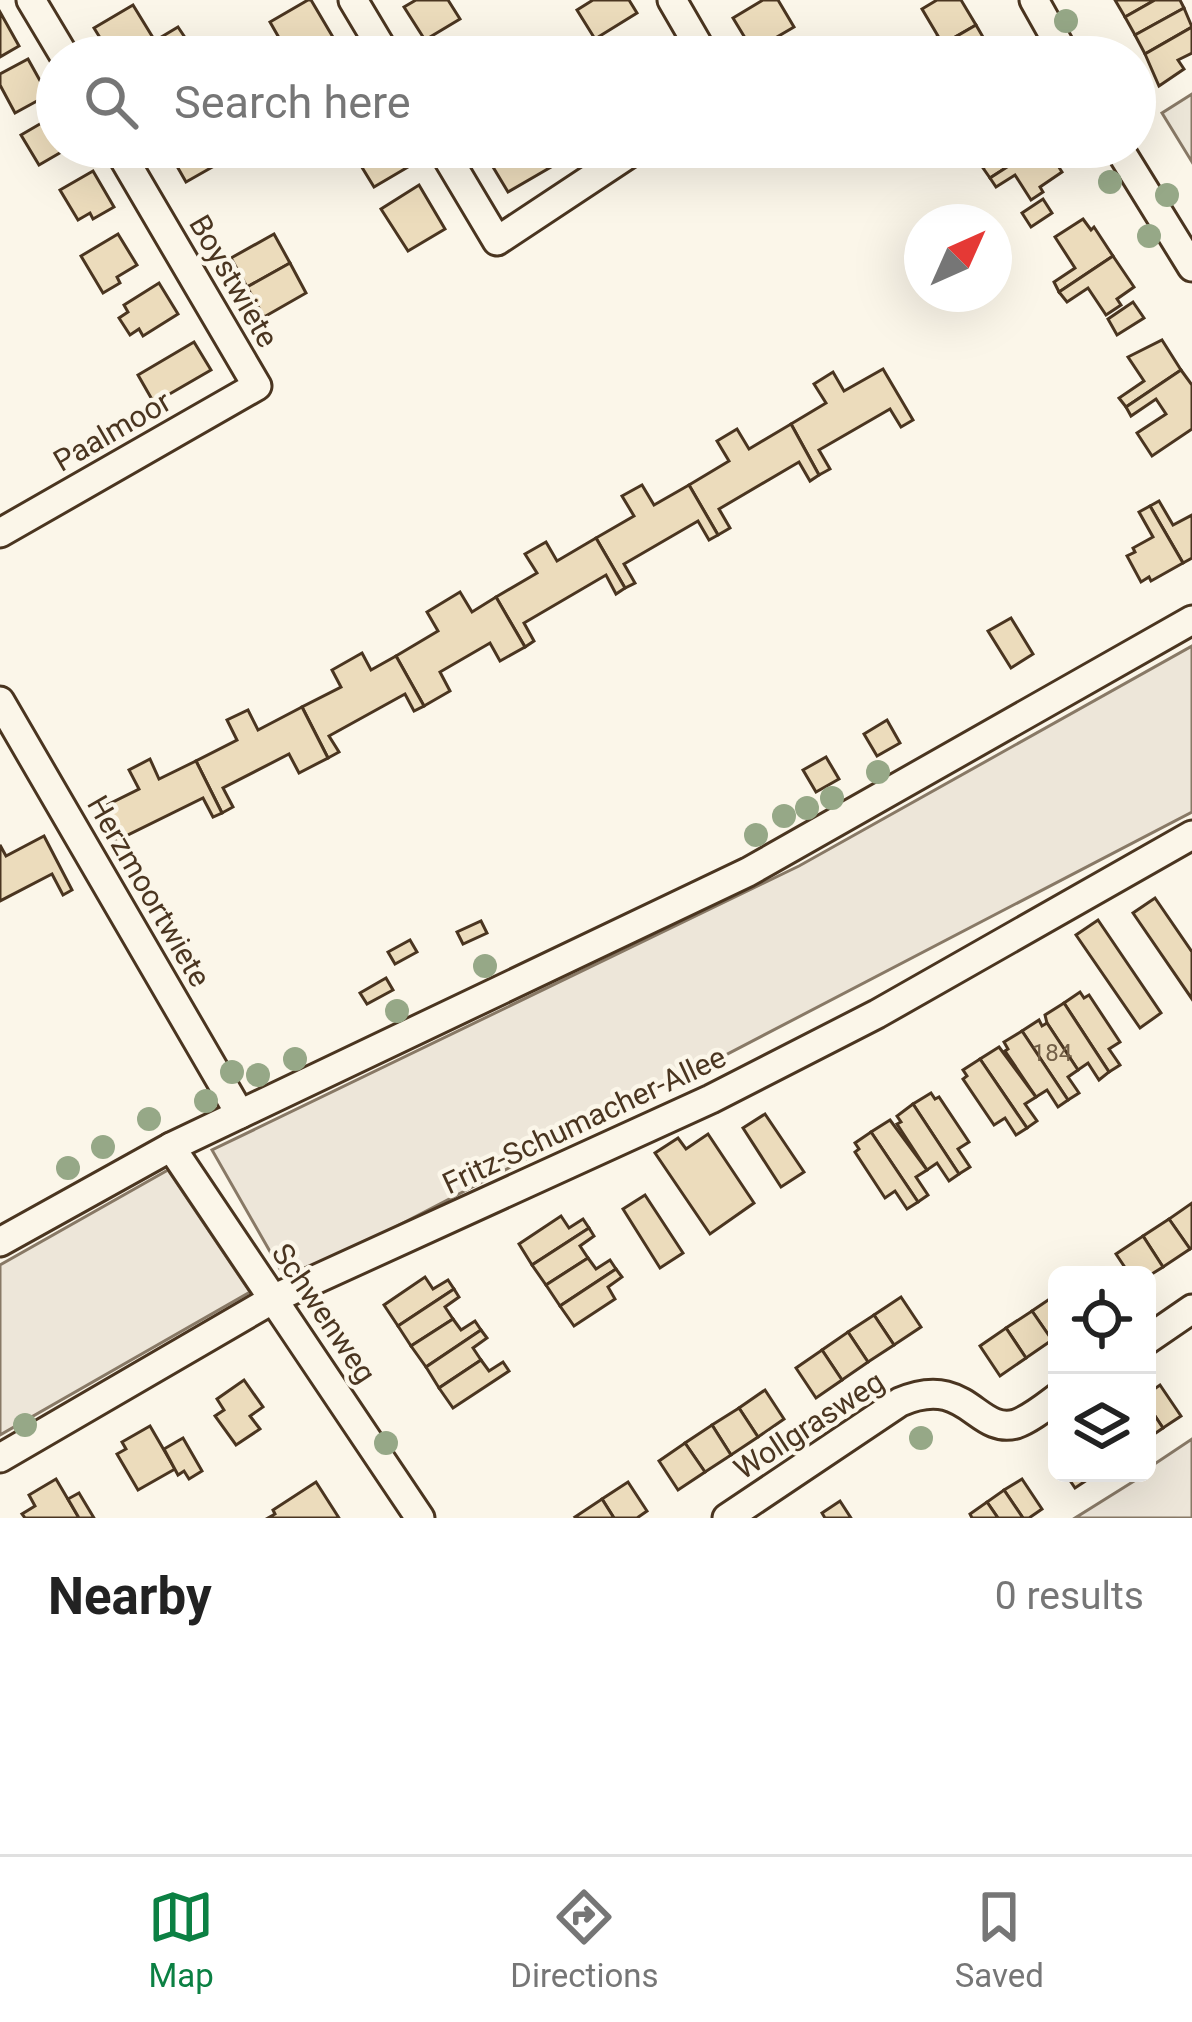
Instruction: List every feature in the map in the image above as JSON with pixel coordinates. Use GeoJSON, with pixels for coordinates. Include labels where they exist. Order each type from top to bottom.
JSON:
{"type":"FeatureCollection","features":[{"type":"Feature","properties":{"kind":"street"},"geometry":{"type":"LineString","coordinates":[[31,0],[52,36]]}},
{"type":"Feature","properties":{"kind":"street"},"geometry":{"type":"LineString","coordinates":[[352,0],[374,36]]}},
{"type":"Feature","properties":{"kind":"street"},"geometry":{"type":"LineString","coordinates":[[672,0],[693,36]]}},
{"type":"Feature","properties":{"kind":"street"},"geometry":{"type":"LineString","coordinates":[[1034,0],[1054,36]]}},
{"type":"Feature","properties":{"kind":"street","name":"Boystwiete"},"geometry":{"type":"LineString","coordinates":[[129,168],[257,386]]}},
{"type":"Feature","properties":{"kind":"street"},"geometry":{"type":"LineString","coordinates":[[454,168],[497,241],[607,168]]}},
{"type":"Feature","properties":{"kind":"street"},"geometry":{"type":"LineString","coordinates":[[1131,168],[1192,267]]}},
{"type":"Feature","properties":{"kind":"street","name":"Paalmoor"},"geometry":{"type":"LineString","coordinates":[[0,532],[257,386]]}},
{"type":"Feature","properties":{"kind":"street"},"geometry":{"type":"LineString","coordinates":[[0,1242],[171,1147],[748,872],[1192,620]]}},
{"type":"Feature","properties":{"kind":"street","name":"Herzmoortwiete"},"geometry":{"type":"LineString","coordinates":[[0,701],[240,1114]]}},
{"type":"Feature","properties":{"kind":"street","name":"Fritz-Schumacher-Allee"},"geometry":{"type":"LineString","coordinates":[[0,1458],[275,1298],[711,1099],[877,1014],[1192,835]]}},
{"type":"Feature","properties":{"kind":"street","name":"Schwenweg"},"geometry":{"type":"LineString","coordinates":[[171,1147],[275,1298],[406,1513]]}},
{"type":"Feature","properties":{"kind":"street"},"geometry":{"type":"LineString","coordinates":[[1156,1334],[1192,1310]]}},
{"type":"Feature","properties":{"kind":"street","name":"Wollgrasweg"},"geometry":{"type":"LineString","coordinates":[[727,1518],[918,1394],[949,1395],[1005,1425],[1017,1424],[1048,1405]]}},
{"type":"Feature","properties":{"kind":"shaded area"},"geometry":{"type":"Polygon","coordinates":[[[1192,94],[1192,162],[1162,113],[1192,94]]]}},
{"type":"Feature","properties":{"kind":"shaded area"},"geometry":{"type":"Polygon","coordinates":[[[1192,646],[1192,812],[288,1283],[212,1150],[799,866],[1192,646]]]}},
{"type":"Feature","properties":{"kind":"shaded area"},"geometry":{"type":"Polygon","coordinates":[[[168,1170],[250,1292],[0,1435],[0,1265],[168,1170]]]}},
{"type":"Feature","properties":{"kind":"shaded area"},"geometry":{"type":"Polygon","coordinates":[[[1192,1439],[1192,1518],[1075,1518],[1133,1482],[1156,1482],[1156,1463],[1192,1439]]]}},
{"type":"Feature","properties":{"kind":"building"},"geometry":{"type":"Polygon","coordinates":[[[311,0],[332,36],[278,36],[270,22],[311,0]]]}},
{"type":"Feature","properties":{"kind":"building"},"geometry":{"type":"Polygon","coordinates":[[[416,0],[448,0],[460,19],[432,36],[422,36],[404,7],[416,0]]]}},
{"type":"Feature","properties":{"kind":"building"},"geometry":{"type":"Polygon","coordinates":[[[593,0],[629,0],[637,13],[593,36],[577,10],[593,0]]]}},
{"type":"Feature","properties":{"kind":"building"},"geometry":{"type":"Polygon","coordinates":[[[763,0],[778,0],[794,27],[779,36],[744,36],[733,18],[763,0]]]}},
{"type":"Feature","properties":{"kind":"building"},"geometry":{"type":"Polygon","coordinates":[[[937,0],[961,0],[976,25],[957,36],[938,36],[922,9],[937,0]]]}},
{"type":"Feature","properties":{"kind":"building"},"geometry":{"type":"Polygon","coordinates":[[[1115,0],[1155,0],[1125,17],[1115,0]]]}},
{"type":"Feature","properties":{"kind":"building"},"geometry":{"type":"Polygon","coordinates":[[[1155,0],[1180,0],[1184,8],[1135,35],[1125,17],[1155,0]]]}},
{"type":"Feature","properties":{"kind":"building"},"geometry":{"type":"Polygon","coordinates":[[[133,5],[152,36],[99,36],[94,28],[133,5]]]}},
{"type":"Feature","properties":{"kind":"building"},"geometry":{"type":"Polygon","coordinates":[[[1184,8],[1192,27],[1156,48],[1156,36],[1135,35],[1184,8]]]}},
{"type":"Feature","properties":{"kind":"building"},"geometry":{"type":"Polygon","coordinates":[[[0,12],[19,46],[0,57],[0,12]]]}},
{"type":"Feature","properties":{"kind":"building"},"geometry":{"type":"Polygon","coordinates":[[[976,25],[982,36],[957,36],[976,25]]]}},
{"type":"Feature","properties":{"kind":"building"},"geometry":{"type":"Polygon","coordinates":[[[178,27],[184,36],[163,36],[178,27]]]}},
{"type":"Feature","properties":{"kind":"building"},"geometry":{"type":"Polygon","coordinates":[[[1192,27],[1192,53],[1178,60],[1184,69],[1159,86],[1156,48],[1192,27]]]}},
{"type":"Feature","properties":{"kind":"building"},"geometry":{"type":"Polygon","coordinates":[[[28,59],[36,73],[36,102],[15,113],[0,85],[0,74],[28,59]]]}},
{"type":"Feature","properties":{"kind":"building"},"geometry":{"type":"Polygon","coordinates":[[[36,126],[36,160],[21,135],[36,126]]]}},
{"type":"Feature","properties":{"kind":"building"},"geometry":{"type":"Polygon","coordinates":[[[178,168],[211,168],[186,182],[178,168]]]}},
{"type":"Feature","properties":{"kind":"building"},"geometry":{"type":"Polygon","coordinates":[[[362,168],[406,168],[374,187],[362,168]]]}},
{"type":"Feature","properties":{"kind":"building"},"geometry":{"type":"Polygon","coordinates":[[[494,168],[549,168],[508,192],[494,168]]]}},
{"type":"Feature","properties":{"kind":"building"},"geometry":{"type":"Polygon","coordinates":[[[983,168],[1005,168],[990,178],[983,168]]]}},
{"type":"Feature","properties":{"kind":"building"},"geometry":{"type":"Polygon","coordinates":[[[1005,168],[1059,168],[1062,172],[1040,187],[1043,192],[1031,200],[1015,175],[996,187],[990,178],[1005,168]]]}},
{"type":"Feature","properties":{"kind":"building"},"geometry":{"type":"Polygon","coordinates":[[[93,171],[114,207],[93,219],[90,213],[78,220],[60,190],[93,171]]]}},
{"type":"Feature","properties":{"kind":"building"},"geometry":{"type":"Polygon","coordinates":[[[419,185],[445,229],[408,251],[381,209],[419,185]]]}},
{"type":"Feature","properties":{"kind":"building"},"geometry":{"type":"Polygon","coordinates":[[[1043,199],[1052,213],[1031,227],[1022,213],[1043,199]]]}},
{"type":"Feature","properties":{"kind":"building"},"geometry":{"type":"Polygon","coordinates":[[[1083,219],[1113,256],[1059,292],[1054,282],[1075,268],[1055,237],[1083,219]]]}},
{"type":"Feature","properties":{"kind":"building"},"geometry":{"type":"Polygon","coordinates":[[[118,234],[137,265],[103,293],[81,256],[118,234]]]}},
{"type":"Feature","properties":{"kind":"building"},"geometry":{"type":"Polygon","coordinates":[[[274,234],[290,263],[247,287],[231,258],[274,234]]]}},
{"type":"Feature","properties":{"kind":"building"},"geometry":{"type":"Polygon","coordinates":[[[1113,256],[1134,287],[1117,299],[1121,305],[1106,315],[1088,288],[1067,302],[1059,292],[1113,256]]]}},
{"type":"Feature","properties":{"kind":"building"},"geometry":{"type":"Polygon","coordinates":[[[290,263],[306,293],[264,317],[247,287],[290,263]]]}},
{"type":"Feature","properties":{"kind":"building"},"geometry":{"type":"Polygon","coordinates":[[[159,283],[178,314],[143,336],[139,329],[130,335],[119,318],[128,312],[124,305],[159,283]]]}},
{"type":"Feature","properties":{"kind":"building"},"geometry":{"type":"Polygon","coordinates":[[[1133,302],[1144,318],[1117,335],[1108,319],[1133,302]]]}},
{"type":"Feature","properties":{"kind":"building"},"geometry":{"type":"Polygon","coordinates":[[[1162,340],[1181,370],[1126,407],[1119,398],[1144,381],[1128,357],[1162,340]]]}},
{"type":"Feature","properties":{"kind":"building"},"geometry":{"type":"Polygon","coordinates":[[[194,342],[211,370],[154,403],[138,375],[194,342]]]}},
{"type":"Feature","properties":{"kind":"building"},"geometry":{"type":"Polygon","coordinates":[[[883,369],[913,420],[901,427],[890,409],[819,450],[830,469],[819,475],[791,424],[826,403],[814,384],[833,372],[844,391],[883,369]]]}},
{"type":"Feature","properties":{"kind":"building"},"geometry":{"type":"Polygon","coordinates":[[[1181,370],[1192,385],[1192,429],[1152,456],[1137,433],[1166,414],[1156,399],[1131,416],[1126,407],[1181,370]]]}},
{"type":"Feature","properties":{"kind":"building"},"geometry":{"type":"Polygon","coordinates":[[[791,424],[819,475],[810,481],[799,462],[719,509],[730,528],[718,535],[689,485],[729,461],[717,441],[737,429],[749,449],[791,424]]]}},
{"type":"Feature","properties":{"kind":"building"},"geometry":{"type":"Polygon","coordinates":[[[642,485],[654,505],[689,485],[718,535],[709,540],[698,521],[624,564],[635,583],[625,588],[596,538],[634,516],[622,496],[642,485]]]}},
{"type":"Feature","properties":{"kind":"building"},"geometry":{"type":"Polygon","coordinates":[[[1159,501],[1173,525],[1192,515],[1192,558],[1183,563],[1150,506],[1159,501]]]}},
{"type":"Feature","properties":{"kind":"building"},"geometry":{"type":"Polygon","coordinates":[[[1150,506],[1183,563],[1141,582],[1127,556],[1153,537],[1139,512],[1150,506]]]}},
{"type":"Feature","properties":{"kind":"building"},"geometry":{"type":"Polygon","coordinates":[[[596,538],[625,588],[616,594],[606,575],[524,623],[534,641],[525,647],[496,597],[537,573],[525,554],[546,542],[557,561],[596,538]]]}},
{"type":"Feature","properties":{"kind":"building"},"geometry":{"type":"Polygon","coordinates":[[[460,592],[472,612],[496,597],[525,647],[500,661],[490,643],[440,672],[450,691],[424,706],[396,656],[438,631],[427,612],[460,592]]]}},
{"type":"Feature","properties":{"kind":"building"},"geometry":{"type":"Polygon","coordinates":[[[1011,618],[1033,654],[1011,668],[988,631],[1011,618]]]}},
{"type":"Feature","properties":{"kind":"building"},"geometry":{"type":"Polygon","coordinates":[[[362,653],[371,670],[396,656],[424,706],[414,711],[405,694],[329,736],[339,752],[328,758],[302,707],[341,687],[332,670],[362,653]]]}},
{"type":"Feature","properties":{"kind":"building"},"geometry":{"type":"Polygon","coordinates":[[[302,707],[328,758],[299,773],[289,754],[223,788],[233,807],[222,813],[196,761],[237,740],[227,720],[248,710],[258,730],[302,707]]]}},
{"type":"Feature","properties":{"kind":"building"},"geometry":{"type":"Polygon","coordinates":[[[887,720],[900,743],[877,756],[864,734],[887,720]]]}},
{"type":"Feature","properties":{"kind":"building"},"geometry":{"type":"Polygon","coordinates":[[[826,757],[839,779],[816,792],[803,770],[826,757]]]}},
{"type":"Feature","properties":{"kind":"building"},"geometry":{"type":"Polygon","coordinates":[[[150,759],[159,779],[196,761],[222,813],[213,817],[203,798],[126,836],[137,856],[126,861],[99,809],[139,789],[129,770],[150,759]]]}},
{"type":"Feature","properties":{"kind":"building"},"geometry":{"type":"Polygon","coordinates":[[[44,836],[72,890],[63,895],[52,874],[0,901],[0,845],[6,856],[44,836]]]}},
{"type":"Feature","properties":{"kind":"building"},"geometry":{"type":"Polygon","coordinates":[[[1155,898],[1192,952],[1192,999],[1133,913],[1155,898]]]}},
{"type":"Feature","properties":{"kind":"building"},"geometry":{"type":"Polygon","coordinates":[[[1098,920],[1161,1013],[1140,1028],[1076,935],[1098,920]]]}},
{"type":"Feature","properties":{"kind":"building"},"geometry":{"type":"Polygon","coordinates":[[[481,921],[487,933],[463,944],[457,932],[481,921]]]}},
{"type":"Feature","properties":{"kind":"building"},"geometry":{"type":"Polygon","coordinates":[[[410,940],[417,952],[395,964],[388,952],[410,940]]]}},
{"type":"Feature","properties":{"kind":"building"},"geometry":{"type":"Polygon","coordinates":[[[386,978],[393,990],[367,1004],[360,993],[386,978]]]}},
{"type":"Feature","properties":{"kind":"building"},"geometry":{"type":"Polygon","coordinates":[[[1080,992],[1084,998],[1089,995],[1120,1042],[1109,1049],[1120,1065],[1109,1072],[1064,1003],[1080,992]]]}},
{"type":"Feature","properties":{"kind":"building"},"geometry":{"type":"Polygon","coordinates":[[[1064,1003],[1109,1072],[1099,1080],[1088,1063],[1078,1070],[1047,1023],[1045,1015],[1064,1003]]]}},
{"type":"Feature","properties":{"kind":"building"},"geometry":{"type":"Polygon","coordinates":[[[1039,1020],[1042,1026],[1047,1023],[1078,1070],[1068,1077],[1079,1093],[1068,1100],[1022,1031],[1039,1020]]]}},
{"type":"Feature","properties":{"kind":"building"},"geometry":{"type":"Polygon","coordinates":[[[1022,1031],[1068,1100],[1058,1107],[1047,1090],[1036,1097],[1005,1051],[1004,1042],[1022,1031]]]}},
{"type":"Feature","properties":{"kind":"building"},"geometry":{"type":"Polygon","coordinates":[[[999,1047],[1036,1097],[1025,1104],[1037,1121],[1027,1128],[980,1059],[999,1047]]]}},
{"type":"Feature","properties":{"kind":"building"},"geometry":{"type":"Polygon","coordinates":[[[980,1059],[1027,1128],[1016,1135],[1005,1118],[994,1125],[963,1079],[967,1076],[963,1070],[980,1059]]]}},
{"type":"Feature","properties":{"kind":"building"},"geometry":{"type":"Polygon","coordinates":[[[931,1093],[939,1097],[969,1142],[958,1149],[970,1167],[959,1174],[913,1104],[931,1093]]]}},
{"type":"Feature","properties":{"kind":"building"},"geometry":{"type":"Polygon","coordinates":[[[913,1104],[959,1174],[949,1181],[937,1163],[927,1170],[897,1124],[901,1122],[897,1116],[913,1104]]]}},
{"type":"Feature","properties":{"kind":"building"},"geometry":{"type":"Polygon","coordinates":[[[765,1114],[804,1172],[781,1187],[743,1128],[765,1114]]]}},
{"type":"Feature","properties":{"kind":"building"},"geometry":{"type":"Polygon","coordinates":[[[890,1120],[927,1170],[916,1177],[928,1195],[918,1202],[871,1132],[890,1120]]]}},
{"type":"Feature","properties":{"kind":"building"},"geometry":{"type":"Polygon","coordinates":[[[871,1132],[918,1202],[907,1209],[895,1191],[885,1198],[855,1152],[859,1149],[855,1143],[871,1132]]]}},
{"type":"Feature","properties":{"kind":"building"},"geometry":{"type":"Polygon","coordinates":[[[708,1134],[754,1203],[710,1234],[655,1153],[678,1138],[686,1149],[708,1134]]]}},
{"type":"Feature","properties":{"kind":"building"},"geometry":{"type":"Polygon","coordinates":[[[645,1195],[683,1253],[660,1268],[623,1209],[645,1195]]]}},
{"type":"Feature","properties":{"kind":"building"},"geometry":{"type":"Polygon","coordinates":[[[1192,1203],[1192,1247],[1190,1249],[1169,1219],[1192,1203]]]}},
{"type":"Feature","properties":{"kind":"building"},"geometry":{"type":"Polygon","coordinates":[[[561,1216],[569,1228],[583,1219],[589,1228],[532,1265],[519,1244],[561,1216]]]}},
{"type":"Feature","properties":{"kind":"building"},"geometry":{"type":"Polygon","coordinates":[[[1169,1219],[1190,1249],[1163,1267],[1143,1236],[1169,1219]]]}},
{"type":"Feature","properties":{"kind":"building"},"geometry":{"type":"Polygon","coordinates":[[[589,1228],[594,1236],[580,1246],[588,1258],[546,1285],[532,1265],[589,1228]]]}},
{"type":"Feature","properties":{"kind":"building"},"geometry":{"type":"Polygon","coordinates":[[[1143,1236],[1163,1267],[1156,1271],[1156,1266],[1124,1266],[1116,1254],[1143,1236]]]}},
{"type":"Feature","properties":{"kind":"building"},"geometry":{"type":"Polygon","coordinates":[[[588,1258],[596,1269],[610,1260],[616,1269],[560,1306],[546,1285],[588,1258]]]}},
{"type":"Feature","properties":{"kind":"building"},"geometry":{"type":"Polygon","coordinates":[[[616,1269],[622,1277],[608,1287],[615,1299],[574,1326],[560,1306],[616,1269]]]}},
{"type":"Feature","properties":{"kind":"building"},"geometry":{"type":"Polygon","coordinates":[[[425,1277],[433,1289],[448,1280],[454,1289],[398,1326],[384,1305],[425,1277]]]}},
{"type":"Feature","properties":{"kind":"building"},"geometry":{"type":"Polygon","coordinates":[[[454,1289],[459,1297],[445,1307],[453,1319],[411,1346],[398,1326],[454,1289]]]}},
{"type":"Feature","properties":{"kind":"building"},"geometry":{"type":"Polygon","coordinates":[[[901,1297],[921,1327],[894,1345],[874,1315],[901,1297]]]}},
{"type":"Feature","properties":{"kind":"building"},"geometry":{"type":"Polygon","coordinates":[[[1048,1300],[1048,1334],[1032,1311],[1048,1300]]]}},
{"type":"Feature","properties":{"kind":"building"},"geometry":{"type":"Polygon","coordinates":[[[1032,1311],[1048,1334],[1048,1343],[1026,1358],[1006,1328],[1032,1311]]]}},
{"type":"Feature","properties":{"kind":"building"},"geometry":{"type":"Polygon","coordinates":[[[874,1315],[894,1345],[868,1362],[848,1332],[874,1315]]]}},
{"type":"Feature","properties":{"kind":"building"},"geometry":{"type":"Polygon","coordinates":[[[453,1319],[461,1330],[475,1321],[481,1330],[426,1367],[411,1346],[453,1319]]]}},
{"type":"Feature","properties":{"kind":"building"},"geometry":{"type":"Polygon","coordinates":[[[1006,1328],[1026,1358],[1000,1376],[980,1346],[1006,1328]]]}},
{"type":"Feature","properties":{"kind":"building"},"geometry":{"type":"Polygon","coordinates":[[[481,1330],[487,1338],[473,1348],[481,1360],[439,1388],[426,1367],[481,1330]]]}},
{"type":"Feature","properties":{"kind":"building"},"geometry":{"type":"Polygon","coordinates":[[[848,1332],[868,1362],[842,1380],[822,1350],[848,1332]]]}},
{"type":"Feature","properties":{"kind":"building"},"geometry":{"type":"Polygon","coordinates":[[[822,1350],[842,1380],[816,1398],[796,1368],[822,1350]]]}},
{"type":"Feature","properties":{"kind":"building"},"geometry":{"type":"Polygon","coordinates":[[[481,1360],[489,1371],[503,1362],[509,1371],[453,1408],[439,1388],[481,1360]]]}},
{"type":"Feature","properties":{"kind":"building"},"geometry":{"type":"Polygon","coordinates":[[[244,1380],[263,1407],[250,1416],[260,1429],[236,1445],[215,1416],[224,1410],[217,1399],[244,1380]]]}},
{"type":"Feature","properties":{"kind":"building"},"geometry":{"type":"Polygon","coordinates":[[[1160,1385],[1181,1416],[1163,1428],[1156,1418],[1156,1388],[1160,1385]]]}},
{"type":"Feature","properties":{"kind":"building"},"geometry":{"type":"Polygon","coordinates":[[[765,1390],[784,1419],[758,1437],[739,1408],[765,1390]]]}},
{"type":"Feature","properties":{"kind":"building"},"geometry":{"type":"Polygon","coordinates":[[[739,1408],[758,1437],[731,1455],[712,1425],[739,1408]]]}},
{"type":"Feature","properties":{"kind":"building"},"geometry":{"type":"Polygon","coordinates":[[[712,1425],[731,1455],[705,1472],[685,1443],[712,1425]]]}},
{"type":"Feature","properties":{"kind":"building"},"geometry":{"type":"Polygon","coordinates":[[[150,1426],[175,1469],[138,1490],[117,1454],[126,1449],[122,1442],[150,1426]]]}},
{"type":"Feature","properties":{"kind":"building"},"geometry":{"type":"Polygon","coordinates":[[[183,1438],[202,1471],[189,1479],[184,1471],[178,1475],[164,1449],[183,1438]]]}},
{"type":"Feature","properties":{"kind":"building"},"geometry":{"type":"Polygon","coordinates":[[[685,1443],[705,1472],[678,1490],[659,1461],[685,1443]]]}},
{"type":"Feature","properties":{"kind":"building"},"geometry":{"type":"Polygon","coordinates":[[[56,1479],[79,1518],[25,1518],[22,1514],[35,1506],[29,1495],[56,1479]]]}},
{"type":"Feature","properties":{"kind":"building"},"geometry":{"type":"Polygon","coordinates":[[[1022,1479],[1042,1509],[1029,1518],[1023,1518],[1004,1490],[1022,1479]]]}},
{"type":"Feature","properties":{"kind":"building"},"geometry":{"type":"Polygon","coordinates":[[[316,1482],[339,1518],[268,1518],[275,1514],[273,1510],[316,1482]]]}},
{"type":"Feature","properties":{"kind":"building"},"geometry":{"type":"Polygon","coordinates":[[[628,1482],[647,1511],[637,1518],[614,1518],[602,1499],[628,1482]]]}},
{"type":"Feature","properties":{"kind":"building"},"geometry":{"type":"Polygon","coordinates":[[[1004,1490],[1023,1518],[998,1518],[987,1502],[1004,1490]]]}},
{"type":"Feature","properties":{"kind":"building"},"geometry":{"type":"Polygon","coordinates":[[[79,1493],[94,1518],[79,1518],[68,1499],[79,1493]]]}},
{"type":"Feature","properties":{"kind":"building"},"geometry":{"type":"Polygon","coordinates":[[[602,1499],[614,1518],[575,1517],[602,1499]]]}},
{"type":"Feature","properties":{"kind":"building"},"geometry":{"type":"Polygon","coordinates":[[[840,1501],[851,1518],[825,1518],[822,1513],[840,1501]]]}},
{"type":"Feature","properties":{"kind":"building"},"geometry":{"type":"Polygon","coordinates":[[[987,1502],[998,1518],[972,1518],[970,1514],[987,1502]]]}}]}
